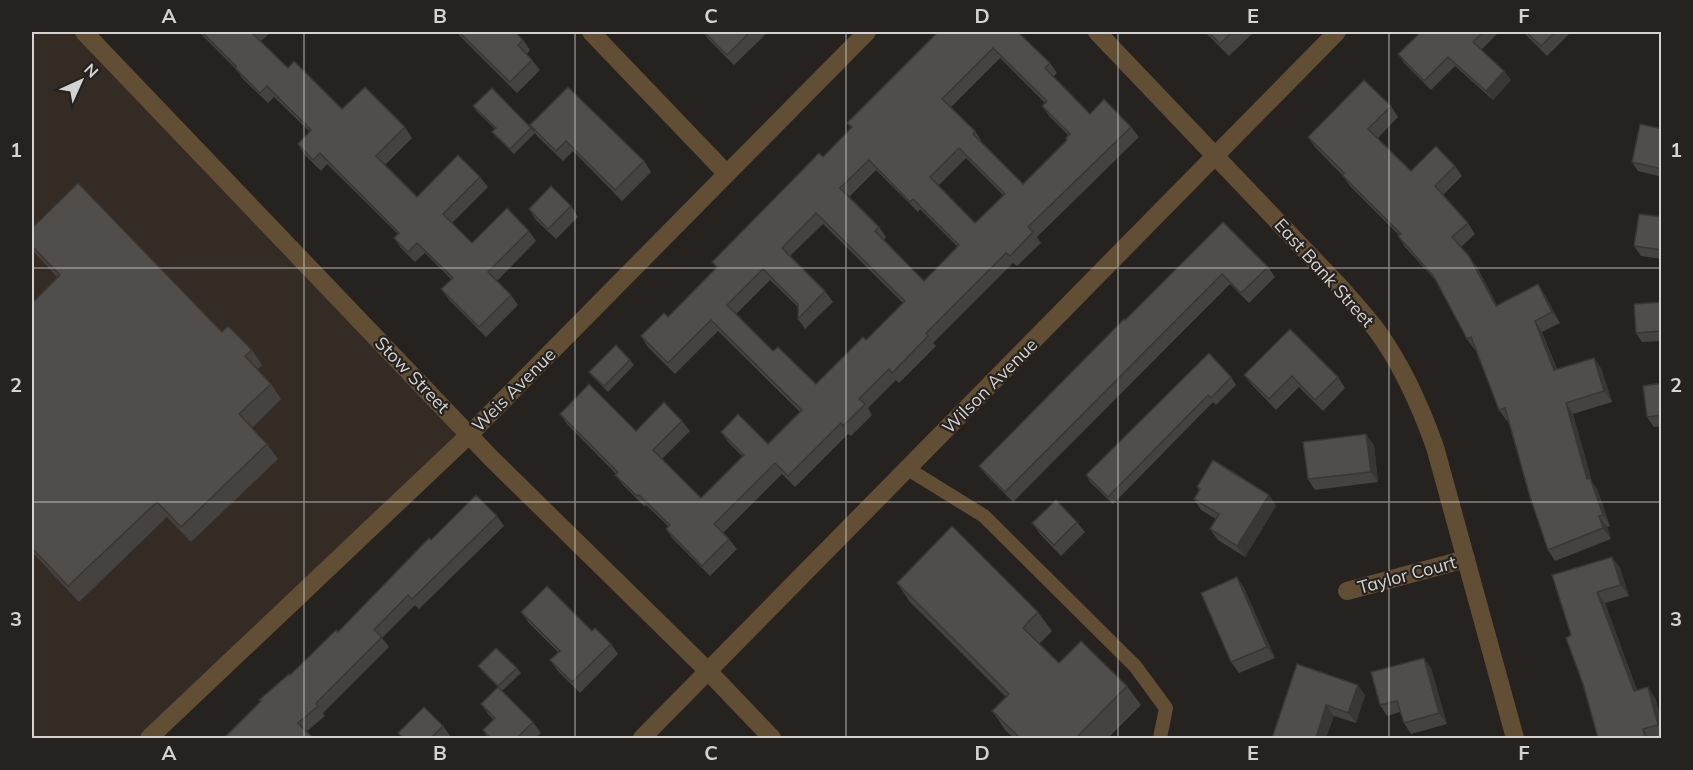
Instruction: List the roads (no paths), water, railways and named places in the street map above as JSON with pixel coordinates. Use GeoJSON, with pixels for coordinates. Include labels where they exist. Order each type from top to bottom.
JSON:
{"type":"FeatureCollection","features":[{"type":"Feature","properties":{"kind":"street","name":"Stow Street"},"geometry":{"type":"LineString","coordinates":[[84,32],[469,435],[708,671],[772,738]]}},
{"type":"Feature","properties":{"kind":"street"},"geometry":{"type":"LineString","coordinates":[[591,32],[727,174]]}},
{"type":"Feature","properties":{"kind":"street","name":"Weis Avenue"},"geometry":{"type":"LineString","coordinates":[[149,738],[469,435],[867,32]]}},
{"type":"Feature","properties":{"kind":"street","name":"East Bank Street"},"geometry":{"type":"LineString","coordinates":[[1097,32],[1353,301],[1391,352],[1412,389],[1435,447],[1515,738]]}},
{"type":"Feature","properties":{"kind":"street","name":"Wilson Avenue"},"geometry":{"type":"LineString","coordinates":[[642,738],[1337,32]]}},
{"type":"Feature","properties":{"kind":"street","name":"Taylor Court"},"geometry":{"type":"LineString","coordinates":[[1347,591],[1466,559]]}},
{"type":"Feature","properties":{"kind":"lane"},"geometry":{"type":"LineString","coordinates":[[908,469],[984,516],[1136,666],[1166,708],[1160,738]]}}]}
